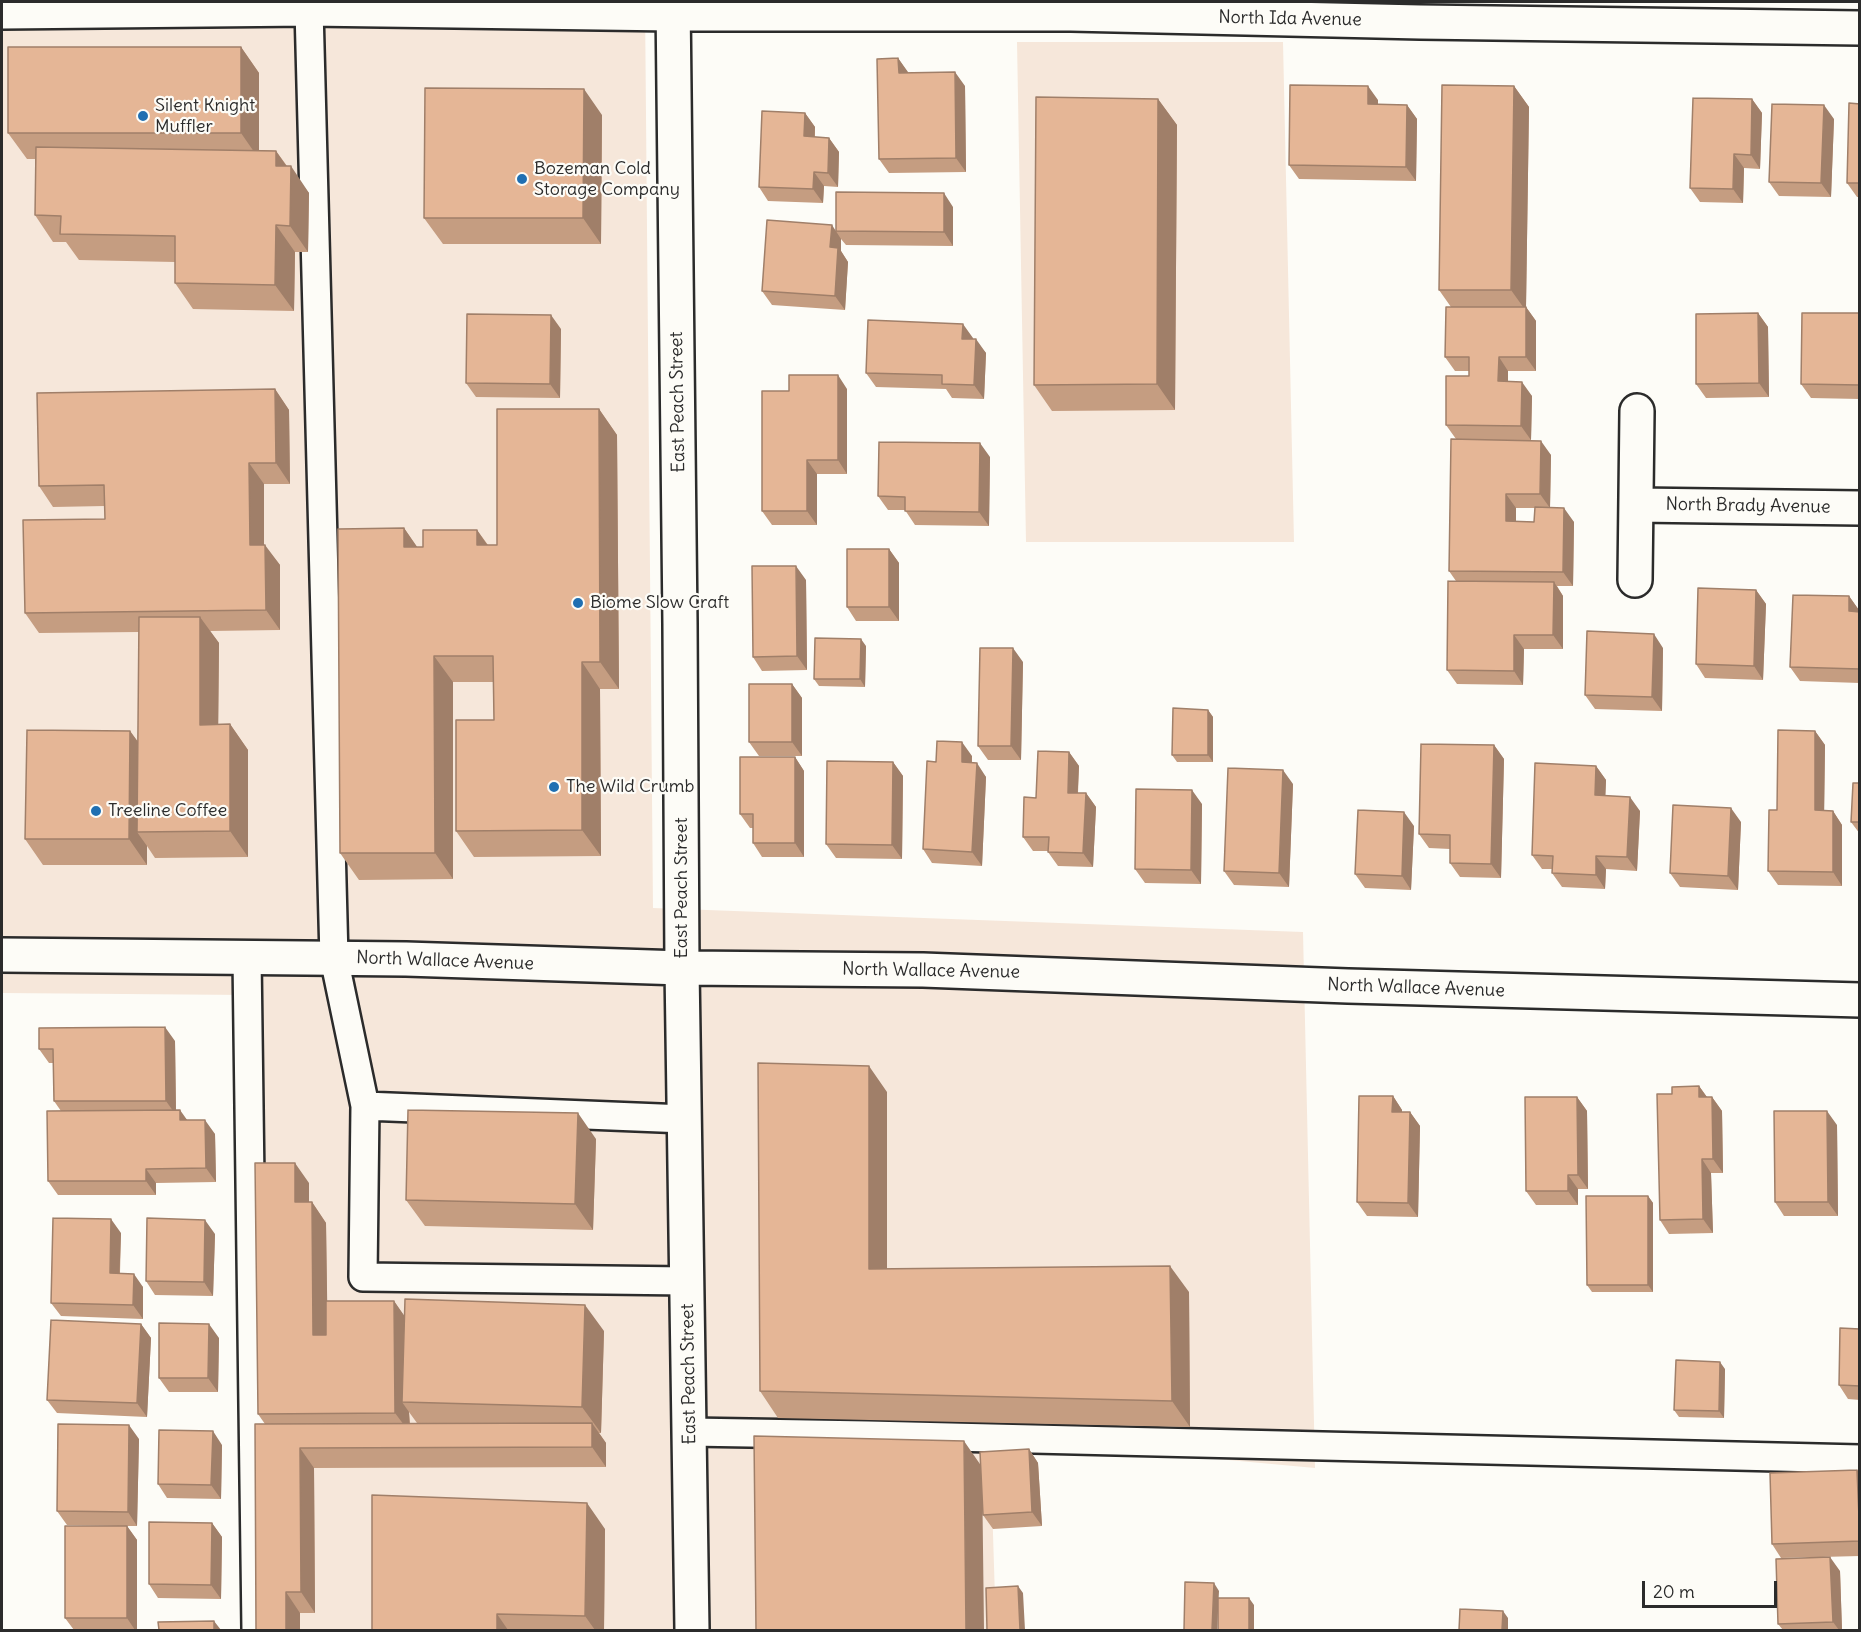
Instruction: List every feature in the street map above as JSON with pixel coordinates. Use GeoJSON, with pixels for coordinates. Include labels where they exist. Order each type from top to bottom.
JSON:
{"type":"FeatureCollection","features":[{"type":"Feature","properties":{"kind":"street","name":"North Ida Avenue"},"geometry":{"type":"LineString","coordinates":[[2,12],[673,8],[1071,14],[1420,12],[1860,28]]}},
{"type":"Feature","properties":{"kind":"street","name":"East Peach Street"},"geometry":{"type":"LineString","coordinates":[[673,8],[682,968],[692,1630]]}},
{"type":"Feature","properties":{"kind":"street"},"geometry":{"type":"LineString","coordinates":[[1635,580],[1637,411]]}},
{"type":"Feature","properties":{"kind":"street","name":"North Brady Avenue"},"geometry":{"type":"LineString","coordinates":[[1637,505],[1860,508]]}},
{"type":"Feature","properties":{"kind":"street","name":"North Wallace Avenue"},"geometry":{"type":"LineString","coordinates":[[2,955],[406,958],[682,968],[922,970],[1348,986],[1860,1000]]}},
{"type":"Feature","properties":{"kind":"lane"},"geometry":{"type":"LineString","coordinates":[[309,9],[334,958],[365,1106],[363,1278],[687,1281]]}},
{"type":"Feature","properties":{"kind":"lane"},"geometry":{"type":"LineString","coordinates":[[247,957],[256,1630]]}},
{"type":"Feature","properties":{"kind":"lane"},"geometry":{"type":"LineString","coordinates":[[365,1106],[685,1119]]}},
{"type":"Feature","properties":{"kind":"lane"},"geometry":{"type":"LineString","coordinates":[[690,1432],[1860,1459]]}},
{"type":"Feature","properties":{"kind":"shaded area"},"geometry":{"type":"Polygon","coordinates":[[[2,2],[645,2],[653,908],[1303,932],[1315,1468],[990,1438],[996,1630],[256,1630],[247,995],[2,993],[2,2]]]}},
{"type":"Feature","properties":{"kind":"shaded area"},"geometry":{"type":"Polygon","coordinates":[[[1017,42],[1283,42],[1294,542],[1026,542],[1017,42]]]}},
{"type":"Feature","properties":{"kind":"building","name":"Silent Knight Muffler"},"geometry":{"type":"Polygon","coordinates":[[[8,47],[241,47],[241,133],[8,133],[8,47]]]}},
{"type":"Feature","properties":{"kind":"building"},"geometry":{"type":"Polygon","coordinates":[[[898,58],[899,73],[955,72],[956,158],[879,159],[877,59],[898,58]]]}},
{"type":"Feature","properties":{"kind":"building"},"geometry":{"type":"Polygon","coordinates":[[[1290,85],[1368,86],[1368,104],[1407,105],[1406,167],[1289,165],[1290,85]]]}},
{"type":"Feature","properties":{"kind":"building"},"geometry":{"type":"Polygon","coordinates":[[[1442,85],[1514,86],[1511,290],[1439,290],[1442,85]]]}},
{"type":"Feature","properties":{"kind":"building","name":"Bozeman Cold Storage Company"},"geometry":{"type":"Polygon","coordinates":[[[425,88],[584,89],[583,218],[424,218],[425,88]]]}},
{"type":"Feature","properties":{"kind":"building"},"geometry":{"type":"Polygon","coordinates":[[[1036,97],[1158,99],[1157,384],[1034,385],[1036,97]]]}},
{"type":"Feature","properties":{"kind":"building"},"geometry":{"type":"Polygon","coordinates":[[[1693,98],[1752,99],[1751,155],[1734,154],[1733,189],[1690,188],[1693,98]]]}},
{"type":"Feature","properties":{"kind":"building"},"geometry":{"type":"Polygon","coordinates":[[[1849,103],[1860,104],[1860,183],[1847,183],[1849,103]]]}},
{"type":"Feature","properties":{"kind":"building"},"geometry":{"type":"Polygon","coordinates":[[[1772,104],[1824,105],[1821,183],[1769,182],[1772,104]]]}},
{"type":"Feature","properties":{"kind":"building"},"geometry":{"type":"Polygon","coordinates":[[[762,111],[805,113],[804,136],[829,138],[828,173],[814,172],[813,189],[759,187],[762,111]]]}},
{"type":"Feature","properties":{"kind":"building"},"geometry":{"type":"Polygon","coordinates":[[[36,147],[276,151],[276,166],[291,166],[290,226],[276,225],[275,285],[175,283],[175,236],[60,234],[61,216],[35,215],[36,147]]]}},
{"type":"Feature","properties":{"kind":"building"},"geometry":{"type":"Polygon","coordinates":[[[836,192],[944,193],[944,232],[836,231],[836,192]]]}},
{"type":"Feature","properties":{"kind":"building"},"geometry":{"type":"Polygon","coordinates":[[[767,220],[832,225],[830,247],[838,248],[835,296],[762,291],[767,220]]]}},
{"type":"Feature","properties":{"kind":"building"},"geometry":{"type":"Polygon","coordinates":[[[1446,307],[1526,307],[1526,357],[1499,357],[1498,381],[1522,382],[1521,426],[1446,425],[1446,376],[1469,376],[1469,357],[1445,357],[1446,307]]]}},
{"type":"Feature","properties":{"kind":"building"},"geometry":{"type":"Polygon","coordinates":[[[1758,313],[1759,383],[1696,384],[1696,314],[1758,313]]]}},
{"type":"Feature","properties":{"kind":"building"},"geometry":{"type":"Polygon","coordinates":[[[1802,313],[1860,313],[1860,385],[1801,384],[1802,313]]]}},
{"type":"Feature","properties":{"kind":"building"},"geometry":{"type":"Polygon","coordinates":[[[467,314],[551,315],[550,384],[466,383],[467,314]]]}},
{"type":"Feature","properties":{"kind":"building"},"geometry":{"type":"Polygon","coordinates":[[[868,320],[963,324],[962,339],[976,339],[974,385],[942,384],[942,375],[866,373],[868,320]]]}},
{"type":"Feature","properties":{"kind":"building"},"geometry":{"type":"Polygon","coordinates":[[[789,375],[838,375],[838,460],[807,460],[807,511],[762,511],[762,391],[789,391],[789,375]]]}},
{"type":"Feature","properties":{"kind":"building"},"geometry":{"type":"Polygon","coordinates":[[[275,389],[276,463],[249,463],[250,545],[265,545],[266,610],[25,613],[23,520],[105,519],[104,485],[39,486],[37,393],[275,389]]]}},
{"type":"Feature","properties":{"kind":"building"},"geometry":{"type":"Polygon","coordinates":[[[497,409],[599,409],[600,662],[582,662],[582,830],[456,831],[456,720],[494,720],[493,656],[434,656],[435,853],[340,853],[338,529],[404,528],[404,547],[423,547],[423,530],[477,530],[477,545],[497,545],[497,409]]]}},
{"type":"Feature","properties":{"kind":"building"},"geometry":{"type":"Polygon","coordinates":[[[1451,439],[1541,441],[1540,494],[1506,494],[1506,521],[1534,522],[1535,507],[1564,508],[1563,572],[1449,571],[1451,439]]]}},
{"type":"Feature","properties":{"kind":"building"},"geometry":{"type":"Polygon","coordinates":[[[879,442],[980,443],[979,512],[905,511],[905,497],[878,496],[879,442]]]}},
{"type":"Feature","properties":{"kind":"building"},"geometry":{"type":"Polygon","coordinates":[[[847,549],[889,549],[889,607],[847,607],[847,549]]]}},
{"type":"Feature","properties":{"kind":"building"},"geometry":{"type":"Polygon","coordinates":[[[752,566],[796,566],[797,656],[753,657],[752,566]]]}},
{"type":"Feature","properties":{"kind":"building"},"geometry":{"type":"Polygon","coordinates":[[[1448,581],[1554,582],[1553,635],[1514,635],[1514,671],[1447,670],[1448,581]]]}},
{"type":"Feature","properties":{"kind":"building"},"geometry":{"type":"Polygon","coordinates":[[[1698,588],[1756,590],[1754,666],[1696,664],[1698,588]]]}},
{"type":"Feature","properties":{"kind":"building"},"geometry":{"type":"Polygon","coordinates":[[[1793,595],[1849,596],[1849,611],[1860,612],[1860,669],[1790,667],[1793,595]]]}},
{"type":"Feature","properties":{"kind":"building"},"geometry":{"type":"Polygon","coordinates":[[[139,617],[200,617],[200,725],[230,724],[230,831],[137,832],[139,617]]]}},
{"type":"Feature","properties":{"kind":"building"},"geometry":{"type":"Polygon","coordinates":[[[1587,631],[1654,634],[1652,697],[1585,695],[1587,631]]]}},
{"type":"Feature","properties":{"kind":"building"},"geometry":{"type":"Polygon","coordinates":[[[815,638],[861,639],[860,679],[814,679],[815,638]]]}},
{"type":"Feature","properties":{"kind":"building"},"geometry":{"type":"Polygon","coordinates":[[[980,648],[1013,648],[1011,746],[978,746],[980,648]]]}},
{"type":"Feature","properties":{"kind":"building"},"geometry":{"type":"Polygon","coordinates":[[[749,684],[792,684],[792,742],[749,742],[749,684]]]}},
{"type":"Feature","properties":{"kind":"building"},"geometry":{"type":"Polygon","coordinates":[[[1173,708],[1208,710],[1208,755],[1172,755],[1173,708]]]}},
{"type":"Feature","properties":{"kind":"building","name":"Treeline Coffee"},"geometry":{"type":"Polygon","coordinates":[[[27,730],[130,731],[129,839],[25,839],[27,730]]]}},
{"type":"Feature","properties":{"kind":"building"},"geometry":{"type":"Polygon","coordinates":[[[1778,730],[1815,731],[1815,810],[1833,811],[1833,872],[1768,871],[1769,810],[1777,810],[1778,730]]]}},
{"type":"Feature","properties":{"kind":"building"},"geometry":{"type":"Polygon","coordinates":[[[937,741],[962,742],[962,762],[977,763],[972,852],[923,849],[927,761],[936,762],[937,741]]]}},
{"type":"Feature","properties":{"kind":"building"},"geometry":{"type":"Polygon","coordinates":[[[1421,744],[1494,745],[1491,864],[1450,863],[1450,835],[1419,834],[1421,744]]]}},
{"type":"Feature","properties":{"kind":"building"},"geometry":{"type":"Polygon","coordinates":[[[1038,751],[1069,752],[1068,793],[1086,793],[1083,853],[1048,852],[1049,837],[1023,837],[1024,797],[1036,798],[1038,751]]]}},
{"type":"Feature","properties":{"kind":"building"},"geometry":{"type":"Polygon","coordinates":[[[740,757],[795,757],[795,843],[753,843],[753,814],[740,814],[740,757]]]}},
{"type":"Feature","properties":{"kind":"building"},"geometry":{"type":"Polygon","coordinates":[[[827,761],[893,762],[892,845],[826,844],[827,761]]]}},
{"type":"Feature","properties":{"kind":"building"},"geometry":{"type":"Polygon","coordinates":[[[1535,763],[1596,766],[1595,795],[1630,797],[1627,857],[1596,856],[1596,875],[1552,873],[1553,856],[1532,855],[1535,763]]]}},
{"type":"Feature","properties":{"kind":"building"},"geometry":{"type":"Polygon","coordinates":[[[1228,768],[1283,770],[1279,873],[1224,871],[1228,768]]]}},
{"type":"Feature","properties":{"kind":"building"},"geometry":{"type":"Polygon","coordinates":[[[1853,783],[1860,783],[1860,822],[1851,822],[1853,783]]]}},
{"type":"Feature","properties":{"kind":"building"},"geometry":{"type":"Polygon","coordinates":[[[1136,789],[1192,790],[1191,870],[1135,869],[1136,789]]]}},
{"type":"Feature","properties":{"kind":"building"},"geometry":{"type":"Polygon","coordinates":[[[1673,805],[1731,808],[1728,876],[1670,873],[1673,805]]]}},
{"type":"Feature","properties":{"kind":"building"},"geometry":{"type":"Polygon","coordinates":[[[1358,810],[1404,812],[1402,876],[1355,874],[1358,810]]]}},
{"type":"Feature","properties":{"kind":"building"},"geometry":{"type":"Polygon","coordinates":[[[165,1027],[166,1101],[54,1101],[53,1049],[39,1049],[39,1028],[165,1027]]]}},
{"type":"Feature","properties":{"kind":"building"},"geometry":{"type":"Polygon","coordinates":[[[758,1063],[869,1066],[869,1269],[1170,1266],[1172,1401],[760,1391],[758,1063]]]}},
{"type":"Feature","properties":{"kind":"building"},"geometry":{"type":"Polygon","coordinates":[[[1699,1086],[1699,1097],[1712,1097],[1713,1159],[1702,1159],[1703,1219],[1660,1220],[1657,1094],[1672,1094],[1672,1087],[1699,1086]]]}},
{"type":"Feature","properties":{"kind":"building"},"geometry":{"type":"Polygon","coordinates":[[[1359,1096],[1393,1096],[1392,1112],[1410,1112],[1408,1203],[1357,1202],[1359,1096]]]}},
{"type":"Feature","properties":{"kind":"building"},"geometry":{"type":"Polygon","coordinates":[[[1525,1097],[1577,1097],[1578,1175],[1568,1175],[1568,1191],[1526,1191],[1525,1097]]]}},
{"type":"Feature","properties":{"kind":"building"},"geometry":{"type":"Polygon","coordinates":[[[180,1110],[180,1120],[205,1120],[206,1168],[146,1169],[146,1181],[48,1181],[47,1111],[180,1110]]]}},
{"type":"Feature","properties":{"kind":"building"},"geometry":{"type":"Polygon","coordinates":[[[408,1110],[578,1113],[575,1204],[406,1200],[408,1110]]]}},
{"type":"Feature","properties":{"kind":"building"},"geometry":{"type":"Polygon","coordinates":[[[1774,1111],[1827,1111],[1828,1202],[1775,1202],[1774,1111]]]}},
{"type":"Feature","properties":{"kind":"building"},"geometry":{"type":"Polygon","coordinates":[[[255,1163],[295,1163],[295,1202],[312,1202],[313,1335],[326,1335],[326,1301],[394,1301],[395,1413],[258,1414],[255,1163]]]}},
{"type":"Feature","properties":{"kind":"building"},"geometry":{"type":"Polygon","coordinates":[[[1586,1196],[1648,1196],[1648,1285],[1587,1285],[1586,1196]]]}},
{"type":"Feature","properties":{"kind":"building"},"geometry":{"type":"Polygon","coordinates":[[[53,1218],[111,1219],[110,1273],[134,1274],[133,1305],[51,1303],[53,1218]]]}},
{"type":"Feature","properties":{"kind":"building"},"geometry":{"type":"Polygon","coordinates":[[[147,1218],[205,1220],[204,1282],[146,1281],[147,1218]]]}},
{"type":"Feature","properties":{"kind":"building"},"geometry":{"type":"Polygon","coordinates":[[[405,1299],[585,1305],[582,1407],[402,1402],[405,1299]]]}},
{"type":"Feature","properties":{"kind":"building"},"geometry":{"type":"Polygon","coordinates":[[[51,1320],[141,1324],[137,1403],[47,1400],[51,1320]]]}},
{"type":"Feature","properties":{"kind":"building"},"geometry":{"type":"Polygon","coordinates":[[[159,1323],[209,1324],[208,1378],[159,1378],[159,1323]]]}},
{"type":"Feature","properties":{"kind":"building"},"geometry":{"type":"Polygon","coordinates":[[[1840,1328],[1860,1329],[1860,1386],[1839,1385],[1840,1328]]]}},
{"type":"Feature","properties":{"kind":"building"},"geometry":{"type":"Polygon","coordinates":[[[1676,1360],[1720,1362],[1719,1411],[1674,1410],[1676,1360]]]}},
{"type":"Feature","properties":{"kind":"building"},"geometry":{"type":"Polygon","coordinates":[[[592,1423],[592,1447],[300,1448],[301,1592],[286,1592],[286,1630],[256,1630],[255,1424],[592,1423]]]}},
{"type":"Feature","properties":{"kind":"building"},"geometry":{"type":"Polygon","coordinates":[[[58,1424],[129,1425],[128,1512],[57,1511],[58,1424]]]}},
{"type":"Feature","properties":{"kind":"building"},"geometry":{"type":"Polygon","coordinates":[[[159,1430],[213,1431],[211,1485],[158,1484],[159,1430]]]}},
{"type":"Feature","properties":{"kind":"building"},"geometry":{"type":"Polygon","coordinates":[[[754,1436],[964,1441],[966,1630],[756,1630],[754,1436]]]}},
{"type":"Feature","properties":{"kind":"building"},"geometry":{"type":"Polygon","coordinates":[[[1029,1449],[1032,1512],[983,1515],[980,1452],[1029,1449]]]}},
{"type":"Feature","properties":{"kind":"building"},"geometry":{"type":"Polygon","coordinates":[[[1857,1470],[1860,1541],[1772,1544],[1770,1473],[1857,1470]]]}},
{"type":"Feature","properties":{"kind":"building"},"geometry":{"type":"Polygon","coordinates":[[[372,1495],[587,1503],[585,1616],[497,1614],[497,1630],[372,1630],[372,1495]]]}},
{"type":"Feature","properties":{"kind":"building"},"geometry":{"type":"Polygon","coordinates":[[[149,1522],[212,1523],[211,1585],[149,1584],[149,1522]]]}},
{"type":"Feature","properties":{"kind":"building"},"geometry":{"type":"Polygon","coordinates":[[[65,1526],[127,1526],[127,1618],[65,1618],[65,1526]]]}},
{"type":"Feature","properties":{"kind":"building"},"geometry":{"type":"Polygon","coordinates":[[[1830,1557],[1833,1622],[1778,1624],[1776,1559],[1830,1557]]]}},
{"type":"Feature","properties":{"kind":"building"},"geometry":{"type":"Polygon","coordinates":[[[1185,1582],[1214,1583],[1212,1630],[1184,1630],[1185,1582]]]}},
{"type":"Feature","properties":{"kind":"building"},"geometry":{"type":"Polygon","coordinates":[[[1018,1586],[1020,1630],[987,1630],[986,1588],[1018,1586]]]}},
{"type":"Feature","properties":{"kind":"building"},"geometry":{"type":"Polygon","coordinates":[[[1218,1598],[1249,1598],[1249,1630],[1218,1630],[1218,1598]]]}},
{"type":"Feature","properties":{"kind":"building"},"geometry":{"type":"Polygon","coordinates":[[[1460,1609],[1503,1611],[1502,1630],[1459,1630],[1460,1609]]]}},
{"type":"Feature","properties":{"kind":"building"},"geometry":{"type":"Polygon","coordinates":[[[214,1621],[214,1630],[159,1630],[158,1622],[214,1621]]]}},
{"type":"Feature","properties":{"kind":"place","name":"Silent Knight Muffler"},"geometry":{"type":"Point","coordinates":[143,116]}},
{"type":"Feature","properties":{"kind":"place","name":"Bozeman Cold Storage Company"},"geometry":{"type":"Point","coordinates":[522,179]}},
{"type":"Feature","properties":{"kind":"place","name":"Biome Slow Craft"},"geometry":{"type":"Point","coordinates":[578,603]}},
{"type":"Feature","properties":{"kind":"place","name":"The Wild Crumb"},"geometry":{"type":"Point","coordinates":[554,787]}},
{"type":"Feature","properties":{"kind":"place","name":"Treeline Coffee"},"geometry":{"type":"Point","coordinates":[96,811]}}]}
